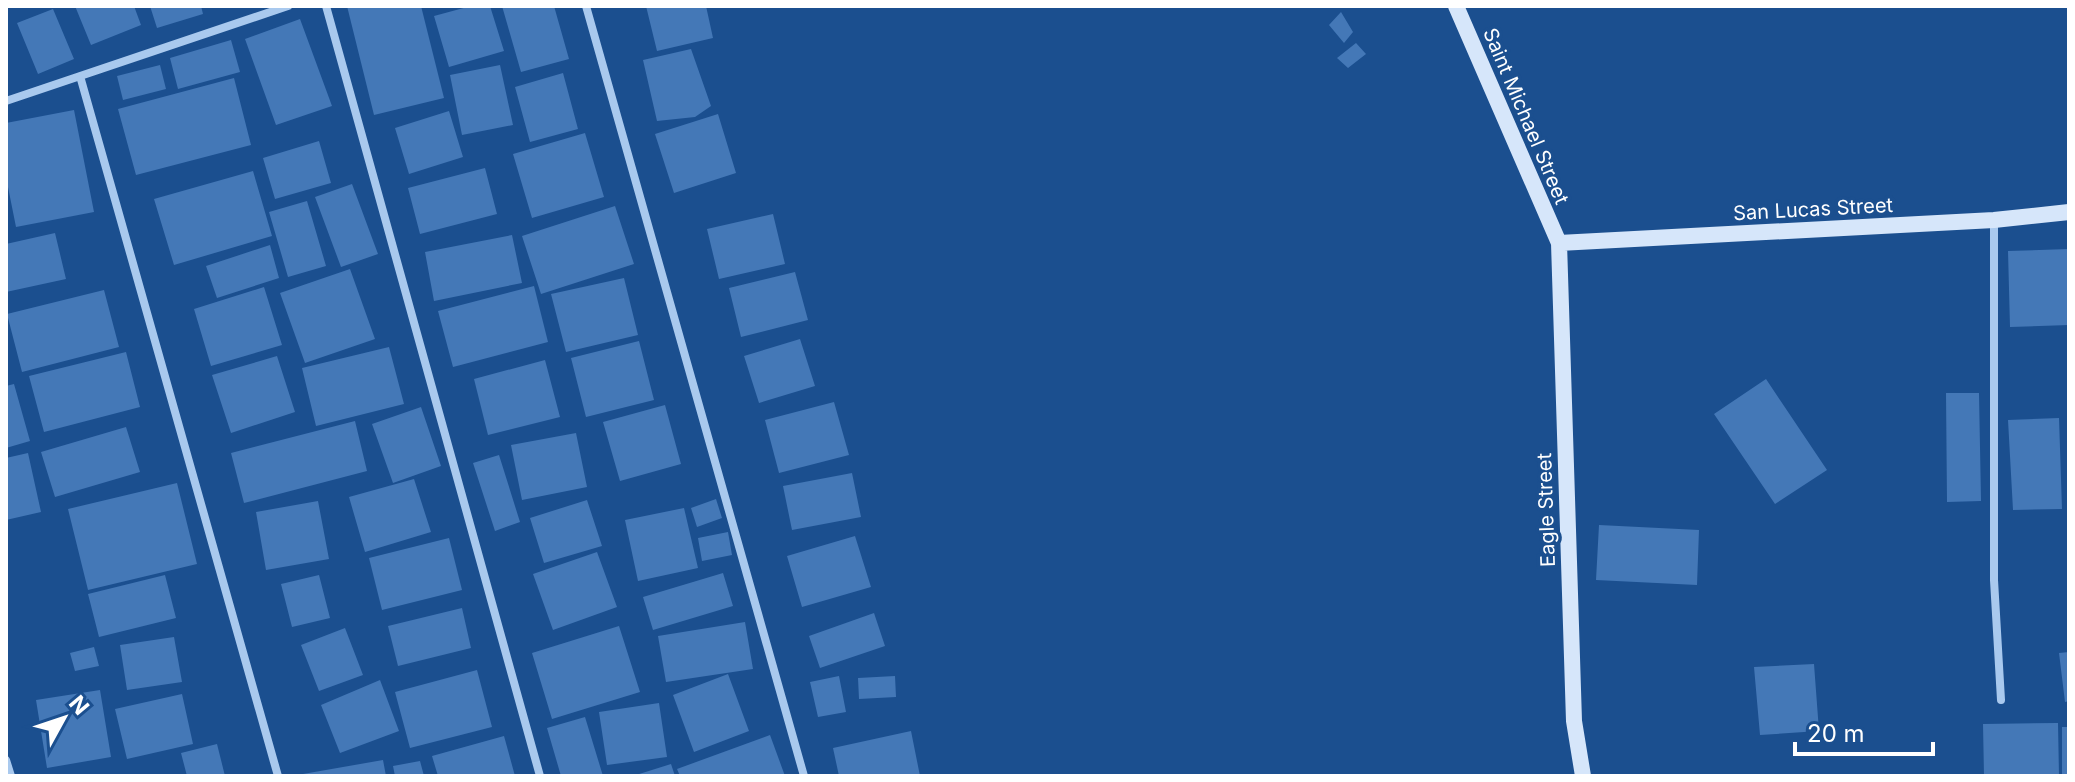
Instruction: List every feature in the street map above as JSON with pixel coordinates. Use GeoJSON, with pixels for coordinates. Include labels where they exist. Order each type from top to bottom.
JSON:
{"type":"FeatureCollection","features":[{"type":"Feature","properties":{"kind":"street"},"geometry":{"type":"LineString","coordinates":[[6,101],[288,6]]}},
{"type":"Feature","properties":{"kind":"street"},"geometry":{"type":"LineString","coordinates":[[326,6],[540,776]]}},
{"type":"Feature","properties":{"kind":"street"},"geometry":{"type":"LineString","coordinates":[[586,6],[804,776]]}},
{"type":"Feature","properties":{"kind":"street","name":"Saint Michael Street"},"geometry":{"type":"LineString","coordinates":[[1456,6],[1559,243]]}},
{"type":"Feature","properties":{"kind":"street"},"geometry":{"type":"LineString","coordinates":[[80,76],[278,776]]}},
{"type":"Feature","properties":{"kind":"street","name":"San Lucas Street"},"geometry":{"type":"LineString","coordinates":[[1559,243],[1994,220],[2069,212]]}},
{"type":"Feature","properties":{"kind":"street"},"geometry":{"type":"LineString","coordinates":[[1994,220],[1994,580],[2001,700]]}},
{"type":"Feature","properties":{"kind":"street","name":"Eagle Street"},"geometry":{"type":"LineString","coordinates":[[1559,243],[1573,705],[1583,776]]}},
{"type":"Feature","properties":{"kind":"street"},"geometry":{"type":"LineString","coordinates":[[6,760],[11,776]]}},
{"type":"Feature","properties":{"kind":"building"},"geometry":{"type":"Polygon","coordinates":[[[75,6],[134,6],[141,25],[91,45],[75,6]]]}},
{"type":"Feature","properties":{"kind":"building"},"geometry":{"type":"Polygon","coordinates":[[[150,6],[201,6],[203,14],[157,28],[150,6]]]}},
{"type":"Feature","properties":{"kind":"building"},"geometry":{"type":"Polygon","coordinates":[[[347,6],[421,6],[444,98],[374,115],[347,6]]]}},
{"type":"Feature","properties":{"kind":"building"},"geometry":{"type":"Polygon","coordinates":[[[471,6],[490,6],[504,51],[449,67],[434,16],[471,6]]]}},
{"type":"Feature","properties":{"kind":"building"},"geometry":{"type":"Polygon","coordinates":[[[502,6],[554,6],[569,59],[521,72],[502,6]]]}},
{"type":"Feature","properties":{"kind":"building"},"geometry":{"type":"Polygon","coordinates":[[[646,6],[706,6],[713,38],[657,51],[646,6]]]}},
{"type":"Feature","properties":{"kind":"building"},"geometry":{"type":"Polygon","coordinates":[[[53,9],[74,59],[38,74],[17,23],[53,9]]]}},
{"type":"Feature","properties":{"kind":"building"},"geometry":{"type":"Polygon","coordinates":[[[1341,12],[1353,32],[1344,43],[1329,25],[1341,12]]]}},
{"type":"Feature","properties":{"kind":"building"},"geometry":{"type":"Polygon","coordinates":[[[300,19],[332,106],[276,125],[245,39],[300,19]]]}},
{"type":"Feature","properties":{"kind":"building"},"geometry":{"type":"Polygon","coordinates":[[[231,40],[240,72],[178,89],[170,58],[231,40]]]}},
{"type":"Feature","properties":{"kind":"building"},"geometry":{"type":"Polygon","coordinates":[[[1356,43],[1366,54],[1348,68],[1337,58],[1356,43]]]}},
{"type":"Feature","properties":{"kind":"building"},"geometry":{"type":"Polygon","coordinates":[[[691,49],[711,106],[695,117],[657,121],[643,60],[691,49]]]}},
{"type":"Feature","properties":{"kind":"building"},"geometry":{"type":"Polygon","coordinates":[[[160,65],[166,89],[123,100],[117,76],[160,65]]]}},
{"type":"Feature","properties":{"kind":"building"},"geometry":{"type":"Polygon","coordinates":[[[500,65],[513,125],[462,135],[450,75],[500,65]]]}},
{"type":"Feature","properties":{"kind":"building"},"geometry":{"type":"Polygon","coordinates":[[[563,73],[578,129],[530,142],[515,87],[563,73]]]}},
{"type":"Feature","properties":{"kind":"building"},"geometry":{"type":"Polygon","coordinates":[[[234,78],[251,145],[136,175],[118,109],[234,78]]]}},
{"type":"Feature","properties":{"kind":"building"},"geometry":{"type":"Polygon","coordinates":[[[74,110],[94,212],[16,227],[6,177],[6,123],[74,110]]]}},
{"type":"Feature","properties":{"kind":"building"},"geometry":{"type":"Polygon","coordinates":[[[449,111],[463,157],[409,174],[395,128],[449,111]]]}},
{"type":"Feature","properties":{"kind":"building"},"geometry":{"type":"Polygon","coordinates":[[[718,114],[736,173],[674,193],[655,134],[718,114]]]}},
{"type":"Feature","properties":{"kind":"building"},"geometry":{"type":"Polygon","coordinates":[[[585,133],[604,197],[532,218],[513,154],[585,133]]]}},
{"type":"Feature","properties":{"kind":"building"},"geometry":{"type":"Polygon","coordinates":[[[319,141],[331,183],[275,199],[263,158],[319,141]]]}},
{"type":"Feature","properties":{"kind":"building"},"geometry":{"type":"Polygon","coordinates":[[[485,168],[497,214],[420,234],[408,188],[485,168]]]}},
{"type":"Feature","properties":{"kind":"building"},"geometry":{"type":"Polygon","coordinates":[[[253,171],[272,236],[174,265],[154,199],[253,171]]]}},
{"type":"Feature","properties":{"kind":"building"},"geometry":{"type":"Polygon","coordinates":[[[352,184],[378,254],[341,267],[315,197],[352,184]]]}},
{"type":"Feature","properties":{"kind":"building"},"geometry":{"type":"Polygon","coordinates":[[[307,201],[326,266],[288,277],[269,212],[307,201]]]}},
{"type":"Feature","properties":{"kind":"building"},"geometry":{"type":"Polygon","coordinates":[[[615,206],[634,264],[541,294],[522,236],[615,206]]]}},
{"type":"Feature","properties":{"kind":"building"},"geometry":{"type":"Polygon","coordinates":[[[773,214],[785,264],[719,279],[707,229],[773,214]]]}},
{"type":"Feature","properties":{"kind":"building"},"geometry":{"type":"Polygon","coordinates":[[[55,233],[66,279],[6,292],[6,244],[55,233]]]}},
{"type":"Feature","properties":{"kind":"building"},"geometry":{"type":"Polygon","coordinates":[[[512,235],[522,283],[434,301],[425,252],[512,235]]]}},
{"type":"Feature","properties":{"kind":"building"},"geometry":{"type":"Polygon","coordinates":[[[270,245],[279,278],[217,298],[206,266],[270,245]]]}},
{"type":"Feature","properties":{"kind":"building"},"geometry":{"type":"Polygon","coordinates":[[[2069,249],[2069,325],[2010,327],[2008,251],[2069,249]]]}},
{"type":"Feature","properties":{"kind":"building"},"geometry":{"type":"Polygon","coordinates":[[[350,269],[375,339],[305,363],[280,293],[350,269]]]}},
{"type":"Feature","properties":{"kind":"building"},"geometry":{"type":"Polygon","coordinates":[[[795,272],[808,320],[741,337],[729,288],[795,272]]]}},
{"type":"Feature","properties":{"kind":"building"},"geometry":{"type":"Polygon","coordinates":[[[624,278],[638,335],[566,352],[551,294],[624,278]]]}},
{"type":"Feature","properties":{"kind":"building"},"geometry":{"type":"Polygon","coordinates":[[[534,286],[548,342],[453,367],[438,311],[534,286]]]}},
{"type":"Feature","properties":{"kind":"building"},"geometry":{"type":"Polygon","coordinates":[[[264,287],[282,345],[211,366],[194,309],[264,287]]]}},
{"type":"Feature","properties":{"kind":"building"},"geometry":{"type":"Polygon","coordinates":[[[104,290],[119,347],[22,372],[7,314],[104,290]]]}},
{"type":"Feature","properties":{"kind":"building"},"geometry":{"type":"Polygon","coordinates":[[[800,339],[815,386],[759,403],[744,356],[800,339]]]}},
{"type":"Feature","properties":{"kind":"building"},"geometry":{"type":"Polygon","coordinates":[[[639,341],[654,400],[586,417],[571,358],[639,341]]]}},
{"type":"Feature","properties":{"kind":"building"},"geometry":{"type":"Polygon","coordinates":[[[389,347],[404,404],[316,426],[302,368],[389,347]]]}},
{"type":"Feature","properties":{"kind":"building"},"geometry":{"type":"Polygon","coordinates":[[[126,352],[140,407],[44,432],[29,376],[126,352]]]}},
{"type":"Feature","properties":{"kind":"building"},"geometry":{"type":"Polygon","coordinates":[[[277,356],[295,412],[231,433],[212,375],[277,356]]]}},
{"type":"Feature","properties":{"kind":"building"},"geometry":{"type":"Polygon","coordinates":[[[545,360],[560,417],[488,435],[474,379],[545,360]]]}},
{"type":"Feature","properties":{"kind":"building"},"geometry":{"type":"Polygon","coordinates":[[[1766,379],[1827,470],[1775,504],[1714,414],[1766,379]]]}},
{"type":"Feature","properties":{"kind":"building"},"geometry":{"type":"Polygon","coordinates":[[[14,384],[30,441],[6,448],[6,386],[14,384]]]}},
{"type":"Feature","properties":{"kind":"building"},"geometry":{"type":"Polygon","coordinates":[[[1946,393],[1979,393],[1981,501],[1947,502],[1946,393]]]}},
{"type":"Feature","properties":{"kind":"building"},"geometry":{"type":"Polygon","coordinates":[[[834,402],[849,455],[779,473],[765,420],[834,402]]]}},
{"type":"Feature","properties":{"kind":"building"},"geometry":{"type":"Polygon","coordinates":[[[665,405],[681,464],[620,481],[603,422],[665,405]]]}},
{"type":"Feature","properties":{"kind":"building"},"geometry":{"type":"Polygon","coordinates":[[[421,407],[441,466],[393,483],[372,424],[421,407]]]}},
{"type":"Feature","properties":{"kind":"building"},"geometry":{"type":"Polygon","coordinates":[[[2059,418],[2062,509],[2013,510],[2008,420],[2059,418]]]}},
{"type":"Feature","properties":{"kind":"building"},"geometry":{"type":"Polygon","coordinates":[[[355,421],[367,471],[244,503],[231,453],[355,421]]]}},
{"type":"Feature","properties":{"kind":"building"},"geometry":{"type":"Polygon","coordinates":[[[126,427],[140,472],[55,497],[41,452],[126,427]]]}},
{"type":"Feature","properties":{"kind":"building"},"geometry":{"type":"Polygon","coordinates":[[[576,433],[587,487],[522,500],[511,445],[576,433]]]}},
{"type":"Feature","properties":{"kind":"building"},"geometry":{"type":"Polygon","coordinates":[[[28,453],[41,512],[6,520],[6,458],[28,453]]]}},
{"type":"Feature","properties":{"kind":"building"},"geometry":{"type":"Polygon","coordinates":[[[499,455],[520,522],[495,531],[473,463],[499,455]]]}},
{"type":"Feature","properties":{"kind":"building"},"geometry":{"type":"Polygon","coordinates":[[[852,473],[861,517],[792,530],[783,486],[852,473]]]}},
{"type":"Feature","properties":{"kind":"building"},"geometry":{"type":"Polygon","coordinates":[[[414,479],[431,532],[365,552],[349,497],[414,479]]]}},
{"type":"Feature","properties":{"kind":"building"},"geometry":{"type":"Polygon","coordinates":[[[177,483],[197,564],[88,590],[68,509],[177,483]]]}},
{"type":"Feature","properties":{"kind":"building"},"geometry":{"type":"Polygon","coordinates":[[[716,499],[722,518],[697,527],[691,508],[716,499]]]}},
{"type":"Feature","properties":{"kind":"building"},"geometry":{"type":"Polygon","coordinates":[[[587,500],[602,546],[544,563],[530,518],[587,500]]]}},
{"type":"Feature","properties":{"kind":"building"},"geometry":{"type":"Polygon","coordinates":[[[318,501],[329,559],[266,570],[256,512],[318,501]]]}},
{"type":"Feature","properties":{"kind":"building"},"geometry":{"type":"Polygon","coordinates":[[[684,508],[698,568],[638,581],[625,520],[684,508]]]}},
{"type":"Feature","properties":{"kind":"building"},"geometry":{"type":"Polygon","coordinates":[[[1599,525],[1699,530],[1697,585],[1596,580],[1599,525]]]}},
{"type":"Feature","properties":{"kind":"building"},"geometry":{"type":"Polygon","coordinates":[[[728,532],[732,555],[702,561],[698,538],[728,532]]]}},
{"type":"Feature","properties":{"kind":"building"},"geometry":{"type":"Polygon","coordinates":[[[855,536],[871,587],[802,607],[787,556],[855,536]]]}},
{"type":"Feature","properties":{"kind":"building"},"geometry":{"type":"Polygon","coordinates":[[[449,538],[462,590],[382,610],[369,558],[449,538]]]}},
{"type":"Feature","properties":{"kind":"building"},"geometry":{"type":"Polygon","coordinates":[[[597,552],[617,607],[553,630],[533,574],[597,552]]]}},
{"type":"Feature","properties":{"kind":"building"},"geometry":{"type":"Polygon","coordinates":[[[723,573],[733,606],[653,630],[643,597],[723,573]]]}},
{"type":"Feature","properties":{"kind":"building"},"geometry":{"type":"Polygon","coordinates":[[[165,575],[176,618],[99,637],[88,594],[165,575]]]}},
{"type":"Feature","properties":{"kind":"building"},"geometry":{"type":"Polygon","coordinates":[[[319,575],[330,618],[292,627],[281,584],[319,575]]]}},
{"type":"Feature","properties":{"kind":"building"},"geometry":{"type":"Polygon","coordinates":[[[462,608],[471,648],[398,666],[388,626],[462,608]]]}},
{"type":"Feature","properties":{"kind":"building"},"geometry":{"type":"Polygon","coordinates":[[[874,613],[885,646],[820,668],[809,636],[874,613]]]}},
{"type":"Feature","properties":{"kind":"building"},"geometry":{"type":"Polygon","coordinates":[[[745,622],[753,669],[666,682],[658,636],[745,622]]]}},
{"type":"Feature","properties":{"kind":"building"},"geometry":{"type":"Polygon","coordinates":[[[619,626],[640,692],[552,719],[532,653],[619,626]]]}},
{"type":"Feature","properties":{"kind":"building"},"geometry":{"type":"Polygon","coordinates":[[[345,628],[363,675],[319,691],[301,645],[345,628]]]}},
{"type":"Feature","properties":{"kind":"building"},"geometry":{"type":"Polygon","coordinates":[[[174,637],[182,682],[127,690],[120,645],[174,637]]]}},
{"type":"Feature","properties":{"kind":"building"},"geometry":{"type":"Polygon","coordinates":[[[94,647],[99,666],[75,671],[70,653],[94,647]]]}},
{"type":"Feature","properties":{"kind":"building"},"geometry":{"type":"Polygon","coordinates":[[[2069,652],[2069,701],[2065,702],[2059,653],[2069,652]]]}},
{"type":"Feature","properties":{"kind":"building"},"geometry":{"type":"Polygon","coordinates":[[[1814,664],[1819,731],[1760,735],[1754,667],[1814,664]]]}},
{"type":"Feature","properties":{"kind":"building"},"geometry":{"type":"Polygon","coordinates":[[[477,670],[492,727],[410,748],[395,692],[477,670]]]}},
{"type":"Feature","properties":{"kind":"building"},"geometry":{"type":"Polygon","coordinates":[[[728,674],[749,731],[694,752],[673,695],[728,674]]]}},
{"type":"Feature","properties":{"kind":"building"},"geometry":{"type":"Polygon","coordinates":[[[839,676],[846,712],[818,717],[810,682],[839,676]]]}},
{"type":"Feature","properties":{"kind":"building"},"geometry":{"type":"Polygon","coordinates":[[[895,676],[896,697],[859,699],[858,678],[895,676]]]}},
{"type":"Feature","properties":{"kind":"building"},"geometry":{"type":"Polygon","coordinates":[[[380,680],[399,731],[340,753],[321,705],[380,680]]]}},
{"type":"Feature","properties":{"kind":"building"},"geometry":{"type":"Polygon","coordinates":[[[100,690],[111,757],[47,768],[36,700],[100,690]]]}},
{"type":"Feature","properties":{"kind":"building"},"geometry":{"type":"Polygon","coordinates":[[[182,694],[193,744],[127,759],[115,709],[182,694]]]}},
{"type":"Feature","properties":{"kind":"building"},"geometry":{"type":"Polygon","coordinates":[[[659,703],[667,757],[607,765],[599,712],[659,703]]]}},
{"type":"Feature","properties":{"kind":"building"},"geometry":{"type":"Polygon","coordinates":[[[585,717],[603,776],[561,776],[547,728],[585,717]]]}},
{"type":"Feature","properties":{"kind":"building"},"geometry":{"type":"Polygon","coordinates":[[[2058,723],[2059,776],[1984,776],[1983,724],[2058,723]]]}},
{"type":"Feature","properties":{"kind":"building"},"geometry":{"type":"Polygon","coordinates":[[[2062,727],[2069,727],[2069,776],[2062,776],[2062,727]]]}},
{"type":"Feature","properties":{"kind":"building"},"geometry":{"type":"Polygon","coordinates":[[[911,731],[920,776],[839,776],[833,748],[911,731]]]}},
{"type":"Feature","properties":{"kind":"building"},"geometry":{"type":"Polygon","coordinates":[[[770,735],[785,776],[680,776],[677,769],[770,735]]]}},
{"type":"Feature","properties":{"kind":"building"},"geometry":{"type":"Polygon","coordinates":[[[504,736],[515,776],[438,776],[432,756],[504,736]]]}},
{"type":"Feature","properties":{"kind":"building"},"geometry":{"type":"Polygon","coordinates":[[[217,744],[225,776],[187,776],[181,753],[217,744]]]}},
{"type":"Feature","properties":{"kind":"building"},"geometry":{"type":"Polygon","coordinates":[[[383,760],[386,776],[303,774],[383,760]]]}},
{"type":"Feature","properties":{"kind":"building"},"geometry":{"type":"Polygon","coordinates":[[[420,761],[424,776],[395,776],[393,766],[420,761]]]}},
{"type":"Feature","properties":{"kind":"building"},"geometry":{"type":"Polygon","coordinates":[[[671,764],[675,776],[636,776],[636,775],[671,764]]]}}]}
